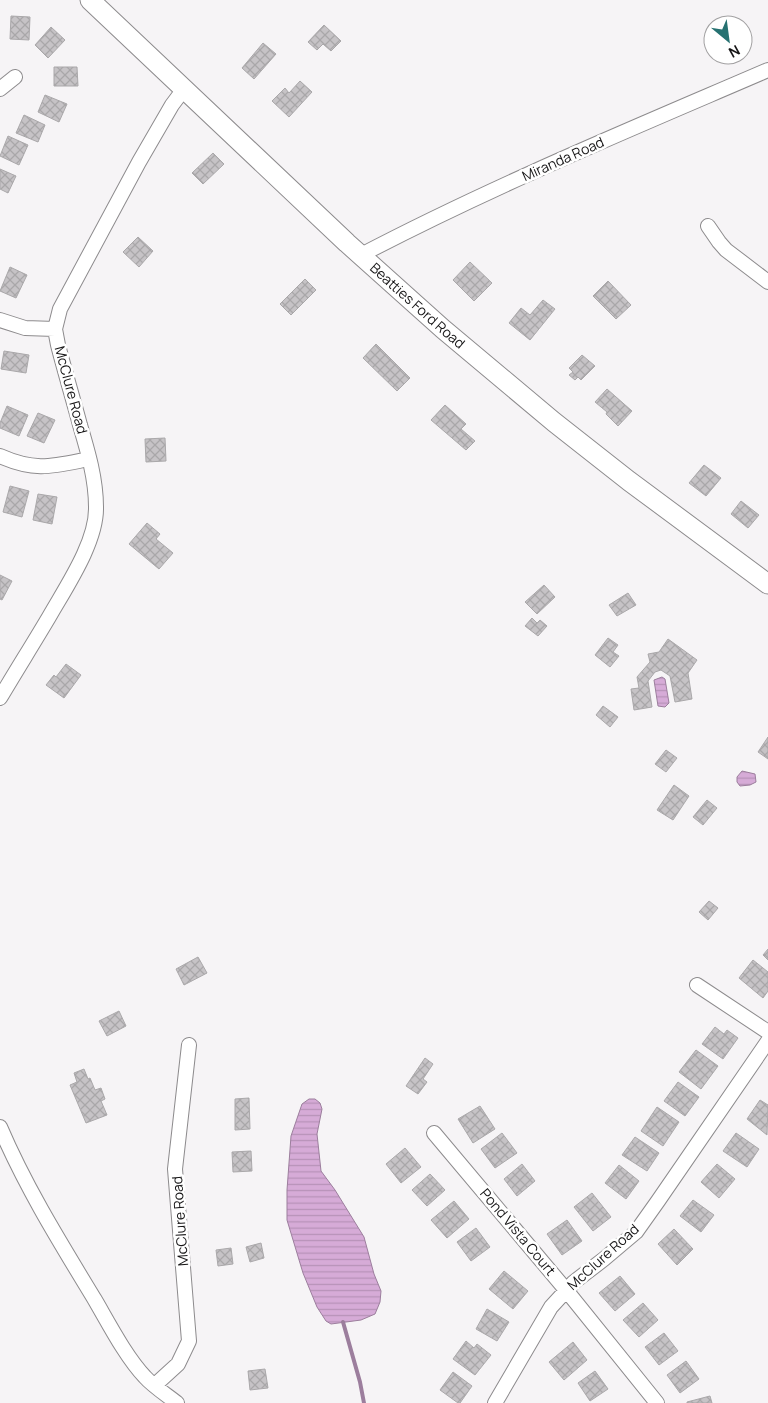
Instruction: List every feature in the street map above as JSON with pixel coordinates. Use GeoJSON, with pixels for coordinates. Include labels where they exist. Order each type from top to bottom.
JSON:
{"type":"FeatureCollection","features":[{"type":"Feature","properties":{"kind":"main road","name":"Beatties Ford Road"},"geometry":{"type":"LineString","coordinates":[[90,0],[361,255],[443,329],[628,481],[768,584]]}},
{"type":"Feature","properties":{"kind":"street","name":"Miranda Road"},"geometry":{"type":"LineString","coordinates":[[361,255],[410,229],[544,167],[768,70]]}},
{"type":"Feature","properties":{"kind":"street"},"geometry":{"type":"LineString","coordinates":[[0,89],[15,77]]}},
{"type":"Feature","properties":{"kind":"street","name":"McClure Road"},"geometry":{"type":"LineString","coordinates":[[0,698],[83,555],[92,536],[95,523],[97,508],[95,484],[58,345],[56,329],[60,308],[172,104],[184,89]]}},
{"type":"Feature","properties":{"kind":"street"},"geometry":{"type":"LineString","coordinates":[[708,226],[726,250],[768,282]]}},
{"type":"Feature","properties":{"kind":"street"},"geometry":{"type":"LineString","coordinates":[[0,320],[25,328],[56,329]]}},
{"type":"Feature","properties":{"kind":"street"},"geometry":{"type":"LineString","coordinates":[[0,456],[23,465],[36,467],[56,466],[89,459]]}},
{"type":"Feature","properties":{"kind":"street"},"geometry":{"type":"LineString","coordinates":[[697,985],[768,1032]]}},
{"type":"Feature","properties":{"kind":"street","name":"McClure Road"},"geometry":{"type":"LineString","coordinates":[[495,1403],[551,1307],[566,1290],[636,1232],[768,1041]]}},
{"type":"Feature","properties":{"kind":"street","name":"McClure Road"},"geometry":{"type":"LineString","coordinates":[[155,1385],[178,1364],[189,1341],[176,1169],[189,1045]]}},
{"type":"Feature","properties":{"kind":"street"},"geometry":{"type":"LineString","coordinates":[[0,1127],[19,1168],[73,1263],[139,1371],[146,1379],[177,1403]]}},
{"type":"Feature","properties":{"kind":"street","name":"Pond Vista Court"},"geometry":{"type":"LineString","coordinates":[[434,1133],[658,1403]]}},
{"type":"Feature","properties":{"kind":"shaded area"},"geometry":{"type":"Polygon","coordinates":[[[662,677],[665,679],[669,703],[665,707],[658,706],[654,680],[662,677]]]}},
{"type":"Feature","properties":{"kind":"shaded area"},"geometry":{"type":"Polygon","coordinates":[[[742,771],[755,774],[756,782],[740,786],[737,782],[737,777],[742,771]]]}},
{"type":"Feature","properties":{"kind":"shaded area"},"geometry":{"type":"Polygon","coordinates":[[[309,1099],[315,1099],[320,1103],[322,1109],[317,1134],[321,1171],[364,1237],[374,1274],[381,1291],[380,1302],[375,1314],[361,1320],[331,1324],[326,1321],[317,1307],[303,1273],[287,1220],[291,1136],[302,1104],[309,1099]]]}},
{"type":"Feature","properties":{"kind":"building"},"geometry":{"type":"Polygon","coordinates":[[[11,16],[30,17],[29,40],[10,39],[11,16]]]}},
{"type":"Feature","properties":{"kind":"building"},"geometry":{"type":"Polygon","coordinates":[[[324,25],[341,41],[331,51],[323,44],[317,50],[308,42],[324,25]]]}},
{"type":"Feature","properties":{"kind":"building"},"geometry":{"type":"Polygon","coordinates":[[[51,27],[65,40],[48,58],[35,45],[51,27]]]}},
{"type":"Feature","properties":{"kind":"building"},"geometry":{"type":"Polygon","coordinates":[[[263,43],[276,54],[254,79],[242,68],[263,43]]]}},
{"type":"Feature","properties":{"kind":"building"},"geometry":{"type":"Polygon","coordinates":[[[54,67],[77,67],[78,86],[54,86],[54,67]]]}},
{"type":"Feature","properties":{"kind":"building"},"geometry":{"type":"Polygon","coordinates":[[[300,81],[312,92],[289,117],[272,101],[285,88],[289,93],[300,81]]]}},
{"type":"Feature","properties":{"kind":"building"},"geometry":{"type":"Polygon","coordinates":[[[45,95],[67,104],[59,122],[38,112],[45,95]]]}},
{"type":"Feature","properties":{"kind":"building"},"geometry":{"type":"Polygon","coordinates":[[[24,115],[45,125],[38,142],[16,133],[24,115]]]}},
{"type":"Feature","properties":{"kind":"building"},"geometry":{"type":"Polygon","coordinates":[[[8,136],[28,145],[19,165],[0,156],[8,136]]]}},
{"type":"Feature","properties":{"kind":"building"},"geometry":{"type":"Polygon","coordinates":[[[213,153],[224,164],[203,184],[192,173],[213,153]]]}},
{"type":"Feature","properties":{"kind":"building"},"geometry":{"type":"Polygon","coordinates":[[[0,169],[16,176],[8,193],[0,189],[0,169]]]}},
{"type":"Feature","properties":{"kind":"building"},"geometry":{"type":"Polygon","coordinates":[[[138,237],[153,251],[139,267],[123,252],[138,237]]]}},
{"type":"Feature","properties":{"kind":"building"},"geometry":{"type":"Polygon","coordinates":[[[470,262],[492,283],[474,301],[453,280],[470,262]]]}},
{"type":"Feature","properties":{"kind":"building"},"geometry":{"type":"Polygon","coordinates":[[[10,267],[27,275],[16,298],[0,291],[10,267]]]}},
{"type":"Feature","properties":{"kind":"building"},"geometry":{"type":"Polygon","coordinates":[[[305,279],[316,290],[291,315],[280,304],[305,279]]]}},
{"type":"Feature","properties":{"kind":"building"},"geometry":{"type":"Polygon","coordinates":[[[608,281],[631,305],[616,319],[593,296],[608,281]]]}},
{"type":"Feature","properties":{"kind":"building"},"geometry":{"type":"Polygon","coordinates":[[[543,300],[555,309],[530,340],[509,323],[521,308],[530,315],[543,300]]]}},
{"type":"Feature","properties":{"kind":"building"},"geometry":{"type":"Polygon","coordinates":[[[376,344],[410,378],[397,391],[363,358],[376,344]]]}},
{"type":"Feature","properties":{"kind":"building"},"geometry":{"type":"Polygon","coordinates":[[[4,351],[29,355],[26,373],[1,369],[4,351]]]}},
{"type":"Feature","properties":{"kind":"building"},"geometry":{"type":"Polygon","coordinates":[[[582,355],[595,366],[581,380],[578,377],[575,380],[569,375],[573,372],[569,368],[582,355]]]}},
{"type":"Feature","properties":{"kind":"building"},"geometry":{"type":"Polygon","coordinates":[[[607,389],[632,411],[618,426],[606,414],[607,412],[595,402],[607,389]]]}},
{"type":"Feature","properties":{"kind":"building"},"geometry":{"type":"Polygon","coordinates":[[[445,405],[466,424],[461,429],[475,441],[466,450],[431,420],[445,405]]]}},
{"type":"Feature","properties":{"kind":"building"},"geometry":{"type":"Polygon","coordinates":[[[7,406],[28,415],[19,436],[0,428],[0,423],[7,406]]]}},
{"type":"Feature","properties":{"kind":"building"},"geometry":{"type":"Polygon","coordinates":[[[38,413],[55,420],[44,443],[27,436],[38,413]]]}},
{"type":"Feature","properties":{"kind":"building"},"geometry":{"type":"Polygon","coordinates":[[[165,438],[166,461],[146,462],[145,439],[165,438]]]}},
{"type":"Feature","properties":{"kind":"building"},"geometry":{"type":"Polygon","coordinates":[[[704,465],[721,478],[706,496],[689,483],[704,465]]]}},
{"type":"Feature","properties":{"kind":"building"},"geometry":{"type":"Polygon","coordinates":[[[10,486],[29,491],[22,517],[3,512],[10,486]]]}},
{"type":"Feature","properties":{"kind":"building"},"geometry":{"type":"Polygon","coordinates":[[[38,494],[57,497],[52,524],[33,520],[38,494]]]}},
{"type":"Feature","properties":{"kind":"building"},"geometry":{"type":"Polygon","coordinates":[[[741,501],[759,515],[748,528],[731,514],[741,501]]]}},
{"type":"Feature","properties":{"kind":"building"},"geometry":{"type":"Polygon","coordinates":[[[147,523],[160,534],[156,539],[173,553],[159,569],[129,544],[147,523]]]}},
{"type":"Feature","properties":{"kind":"building"},"geometry":{"type":"Polygon","coordinates":[[[0,575],[12,581],[2,600],[0,599],[0,575]]]}},
{"type":"Feature","properties":{"kind":"building"},"geometry":{"type":"Polygon","coordinates":[[[544,585],[555,597],[537,614],[525,602],[544,585]]]}},
{"type":"Feature","properties":{"kind":"building"},"geometry":{"type":"Polygon","coordinates":[[[628,593],[636,605],[617,616],[609,605],[628,593]]]}},
{"type":"Feature","properties":{"kind":"building"},"geometry":{"type":"Polygon","coordinates":[[[532,618],[537,623],[540,620],[547,626],[538,636],[525,626],[532,618]]]}},
{"type":"Feature","properties":{"kind":"building"},"geometry":{"type":"Polygon","coordinates":[[[608,638],[618,645],[613,652],[619,656],[610,667],[595,655],[608,638]]]}},
{"type":"Feature","properties":{"kind":"building"},"geometry":{"type":"Polygon","coordinates":[[[668,639],[697,660],[688,673],[692,699],[675,702],[670,676],[661,670],[655,672],[648,681],[652,707],[634,710],[631,689],[639,688],[637,677],[650,662],[648,654],[659,652],[668,639]]]}},
{"type":"Feature","properties":{"kind":"building"},"geometry":{"type":"Polygon","coordinates":[[[66,664],[81,675],[64,698],[46,685],[54,675],[56,677],[66,664]]]}},
{"type":"Feature","properties":{"kind":"building"},"geometry":{"type":"Polygon","coordinates":[[[603,706],[618,717],[610,727],[596,715],[603,706]]]}},
{"type":"Feature","properties":{"kind":"building"},"geometry":{"type":"Polygon","coordinates":[[[768,737],[768,759],[758,752],[768,737]]]}},
{"type":"Feature","properties":{"kind":"building"},"geometry":{"type":"Polygon","coordinates":[[[666,750],[677,758],[666,772],[655,764],[666,750]]]}},
{"type":"Feature","properties":{"kind":"building"},"geometry":{"type":"Polygon","coordinates":[[[674,785],[689,796],[673,820],[657,810],[674,785]]]}},
{"type":"Feature","properties":{"kind":"building"},"geometry":{"type":"Polygon","coordinates":[[[707,800],[717,808],[703,825],[693,817],[707,800]]]}},
{"type":"Feature","properties":{"kind":"building"},"geometry":{"type":"Polygon","coordinates":[[[709,901],[718,908],[708,920],[699,912],[709,901]]]}},
{"type":"Feature","properties":{"kind":"building"},"geometry":{"type":"Polygon","coordinates":[[[768,949],[768,960],[763,955],[768,949]]]}},
{"type":"Feature","properties":{"kind":"building"},"geometry":{"type":"Polygon","coordinates":[[[198,957],[207,973],[184,985],[176,969],[198,957]]]}},
{"type":"Feature","properties":{"kind":"building"},"geometry":{"type":"Polygon","coordinates":[[[753,960],[768,972],[768,991],[763,998],[739,978],[753,960]]]}},
{"type":"Feature","properties":{"kind":"building"},"geometry":{"type":"Polygon","coordinates":[[[119,1011],[126,1026],[107,1036],[99,1021],[119,1011]]]}},
{"type":"Feature","properties":{"kind":"building"},"geometry":{"type":"Polygon","coordinates":[[[715,1027],[724,1034],[727,1030],[738,1038],[723,1059],[702,1044],[715,1027]]]}},
{"type":"Feature","properties":{"kind":"building"},"geometry":{"type":"Polygon","coordinates":[[[696,1050],[718,1066],[701,1089],[679,1072],[696,1050]]]}},
{"type":"Feature","properties":{"kind":"building"},"geometry":{"type":"Polygon","coordinates":[[[425,1058],[433,1064],[423,1079],[427,1082],[418,1094],[406,1086],[425,1058]]]}},
{"type":"Feature","properties":{"kind":"building"},"geometry":{"type":"Polygon","coordinates":[[[84,1069],[95,1090],[101,1088],[105,1099],[101,1101],[107,1115],[86,1123],[70,1085],[77,1082],[74,1073],[84,1069]]]}},
{"type":"Feature","properties":{"kind":"building"},"geometry":{"type":"Polygon","coordinates":[[[678,1082],[699,1097],[685,1116],[664,1101],[678,1082]]]}},
{"type":"Feature","properties":{"kind":"building"},"geometry":{"type":"Polygon","coordinates":[[[249,1098],[250,1129],[235,1130],[235,1099],[249,1098]]]}},
{"type":"Feature","properties":{"kind":"building"},"geometry":{"type":"Polygon","coordinates":[[[760,1100],[768,1105],[767,1135],[747,1119],[760,1100]]]}},
{"type":"Feature","properties":{"kind":"building"},"geometry":{"type":"Polygon","coordinates":[[[480,1106],[495,1129],[473,1143],[458,1119],[480,1106]]]}},
{"type":"Feature","properties":{"kind":"building"},"geometry":{"type":"Polygon","coordinates":[[[657,1107],[679,1122],[663,1146],[641,1131],[657,1107]]]}},
{"type":"Feature","properties":{"kind":"building"},"geometry":{"type":"Polygon","coordinates":[[[502,1133],[517,1153],[495,1168],[481,1149],[502,1133]]]}},
{"type":"Feature","properties":{"kind":"building"},"geometry":{"type":"Polygon","coordinates":[[[736,1133],[759,1149],[747,1167],[723,1151],[736,1133]]]}},
{"type":"Feature","properties":{"kind":"building"},"geometry":{"type":"Polygon","coordinates":[[[635,1137],[659,1153],[647,1171],[622,1155],[635,1137]]]}},
{"type":"Feature","properties":{"kind":"building"},"geometry":{"type":"Polygon","coordinates":[[[405,1148],[421,1167],[401,1183],[386,1164],[405,1148]]]}},
{"type":"Feature","properties":{"kind":"building"},"geometry":{"type":"Polygon","coordinates":[[[251,1151],[252,1171],[233,1172],[232,1152],[251,1151]]]}},
{"type":"Feature","properties":{"kind":"building"},"geometry":{"type":"Polygon","coordinates":[[[522,1164],[535,1181],[517,1196],[504,1179],[522,1164]]]}},
{"type":"Feature","properties":{"kind":"building"},"geometry":{"type":"Polygon","coordinates":[[[717,1164],[735,1179],[719,1198],[701,1182],[717,1164]]]}},
{"type":"Feature","properties":{"kind":"building"},"geometry":{"type":"Polygon","coordinates":[[[619,1165],[639,1181],[626,1199],[605,1183],[619,1165]]]}},
{"type":"Feature","properties":{"kind":"building"},"geometry":{"type":"Polygon","coordinates":[[[430,1174],[445,1190],[427,1206],[412,1190],[430,1174]]]}},
{"type":"Feature","properties":{"kind":"building"},"geometry":{"type":"Polygon","coordinates":[[[592,1193],[611,1217],[593,1231],[574,1207],[592,1193]]]}},
{"type":"Feature","properties":{"kind":"building"},"geometry":{"type":"Polygon","coordinates":[[[693,1200],[714,1215],[701,1232],[680,1216],[693,1200]]]}},
{"type":"Feature","properties":{"kind":"building"},"geometry":{"type":"Polygon","coordinates":[[[454,1201],[469,1219],[447,1238],[431,1220],[454,1201]]]}},
{"type":"Feature","properties":{"kind":"building"},"geometry":{"type":"Polygon","coordinates":[[[567,1220],[582,1241],[562,1255],[547,1234],[567,1220]]]}},
{"type":"Feature","properties":{"kind":"building"},"geometry":{"type":"Polygon","coordinates":[[[476,1228],[490,1247],[471,1261],[457,1242],[476,1228]]]}},
{"type":"Feature","properties":{"kind":"building"},"geometry":{"type":"Polygon","coordinates":[[[674,1229],[693,1249],[677,1265],[658,1244],[674,1229]]]}},
{"type":"Feature","properties":{"kind":"building"},"geometry":{"type":"Polygon","coordinates":[[[261,1243],[264,1258],[250,1262],[246,1247],[261,1243]]]}},
{"type":"Feature","properties":{"kind":"building"},"geometry":{"type":"Polygon","coordinates":[[[231,1248],[233,1264],[218,1266],[216,1250],[231,1248]]]}},
{"type":"Feature","properties":{"kind":"building"},"geometry":{"type":"Polygon","coordinates":[[[504,1271],[528,1291],[513,1309],[489,1289],[504,1271]]]}},
{"type":"Feature","properties":{"kind":"building"},"geometry":{"type":"Polygon","coordinates":[[[620,1276],[635,1294],[615,1311],[599,1293],[620,1276]]]}},
{"type":"Feature","properties":{"kind":"building"},"geometry":{"type":"Polygon","coordinates":[[[643,1303],[658,1320],[639,1337],[623,1320],[643,1303]]]}},
{"type":"Feature","properties":{"kind":"building"},"geometry":{"type":"Polygon","coordinates":[[[487,1309],[509,1322],[497,1341],[476,1329],[487,1309]]]}},
{"type":"Feature","properties":{"kind":"building"},"geometry":{"type":"Polygon","coordinates":[[[664,1333],[678,1351],[659,1365],[645,1347],[664,1333]]]}},
{"type":"Feature","properties":{"kind":"building"},"geometry":{"type":"Polygon","coordinates":[[[466,1341],[474,1348],[477,1344],[491,1355],[475,1375],[453,1359],[466,1341]]]}},
{"type":"Feature","properties":{"kind":"building"},"geometry":{"type":"Polygon","coordinates":[[[573,1342],[587,1360],[564,1380],[549,1362],[573,1342]]]}},
{"type":"Feature","properties":{"kind":"building"},"geometry":{"type":"Polygon","coordinates":[[[686,1361],[699,1379],[680,1393],[667,1375],[686,1361]]]}},
{"type":"Feature","properties":{"kind":"building"},"geometry":{"type":"Polygon","coordinates":[[[265,1369],[268,1388],[250,1390],[248,1371],[265,1369]]]}},
{"type":"Feature","properties":{"kind":"building"},"geometry":{"type":"Polygon","coordinates":[[[595,1371],[608,1389],[590,1401],[578,1383],[595,1371]]]}},
{"type":"Feature","properties":{"kind":"building"},"geometry":{"type":"Polygon","coordinates":[[[453,1372],[472,1386],[460,1403],[440,1390],[453,1372]]]}},
{"type":"Feature","properties":{"kind":"building"},"geometry":{"type":"Polygon","coordinates":[[[710,1396],[712,1403],[687,1403],[687,1402],[710,1396]]]}},
{"type":"Feature","properties":{"kind":"waterway"},"geometry":{"type":"LineString","coordinates":[[343,1322],[364,1403]]}}]}
